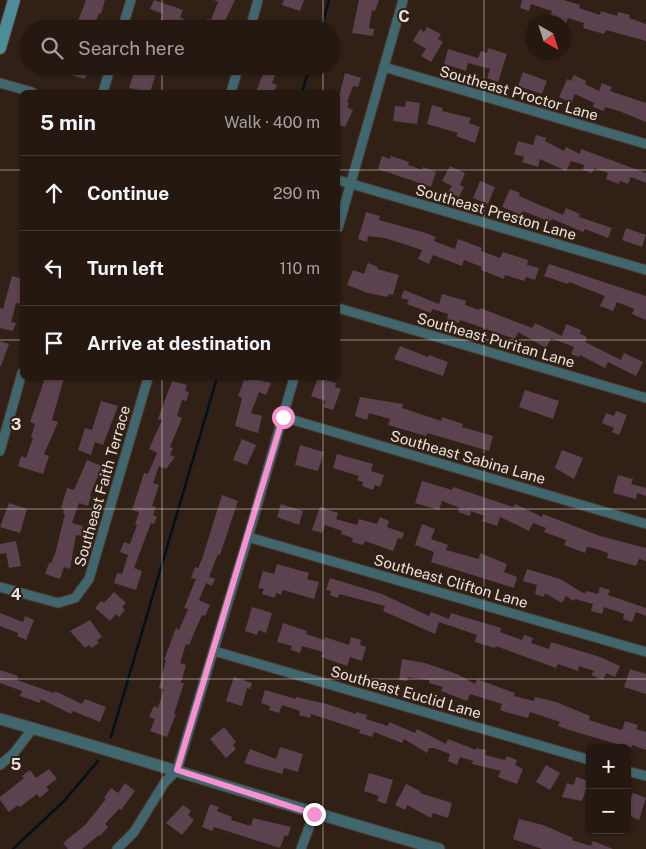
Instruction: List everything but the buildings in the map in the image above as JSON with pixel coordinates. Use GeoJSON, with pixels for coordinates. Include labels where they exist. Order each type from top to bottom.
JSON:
{"type":"FeatureCollection","features":[{"type":"Feature","properties":{"kind":"main road"},"geometry":{"type":"LineString","coordinates":[[0,48],[14,0]]}},
{"type":"Feature","properties":{"kind":"street"},"geometry":{"type":"LineString","coordinates":[[125,20],[131,0]]}},
{"type":"Feature","properties":{"kind":"street"},"geometry":{"type":"LineString","coordinates":[[252,20],[258,0]]}},
{"type":"Feature","properties":{"kind":"street"},"geometry":{"type":"LineString","coordinates":[[340,221],[403,0]]}},
{"type":"Feature","properties":{"kind":"street","name":"Southeast Proctor Lane"},"geometry":{"type":"LineString","coordinates":[[384,67],[646,144]]}},
{"type":"Feature","properties":{"kind":"street"},"geometry":{"type":"LineString","coordinates":[[104,90],[108,75]]}},
{"type":"Feature","properties":{"kind":"street"},"geometry":{"type":"LineString","coordinates":[[232,90],[236,75]]}},
{"type":"Feature","properties":{"kind":"street"},"geometry":{"type":"LineString","coordinates":[[0,83],[25,90]]}},
{"type":"Feature","properties":{"kind":"street","name":"Southeast Preston Lane"},"geometry":{"type":"LineString","coordinates":[[340,180],[646,270]]}},
{"type":"Feature","properties":{"kind":"street","name":"Southeast Puritan Lane"},"geometry":{"type":"LineString","coordinates":[[340,309],[646,398]]}},
{"type":"Feature","properties":{"kind":"street"},"geometry":{"type":"LineString","coordinates":[[0,451],[20,380]]}},
{"type":"Feature","properties":{"kind":"street","name":"Southeast Faith Terrace"},"geometry":{"type":"LineString","coordinates":[[0,587],[58,603],[76,598],[89,579],[147,380]]}},
{"type":"Feature","properties":{"kind":"street"},"geometry":{"type":"LineString","coordinates":[[116,849],[134,832],[165,782],[177,770],[293,380]]}},
{"type":"Feature","properties":{"kind":"street","name":"Southeast Sabina Lane"},"geometry":{"type":"LineString","coordinates":[[283,417],[646,524]]}},
{"type":"Feature","properties":{"kind":"street","name":"Southeast Clifton Lane"},"geometry":{"type":"LineString","coordinates":[[248,537],[646,652]]}},
{"type":"Feature","properties":{"kind":"street","name":"Southeast Euclid Lane"},"geometry":{"type":"LineString","coordinates":[[214,651],[586,759]]}},
{"type":"Feature","properties":{"kind":"street"},"geometry":{"type":"LineString","coordinates":[[0,719],[177,770],[314,814],[439,849]]}},
{"type":"Feature","properties":{"kind":"street"},"geometry":{"type":"LineString","coordinates":[[0,765],[14,753],[33,728]]}},
{"type":"Feature","properties":{"kind":"street"},"geometry":{"type":"LineString","coordinates":[[631,772],[646,776]]}},
{"type":"Feature","properties":{"kind":"street"},"geometry":{"type":"LineString","coordinates":[[301,849],[314,814]]}},
{"type":"Feature","properties":{"kind":"waterway"},"geometry":{"type":"LineString","coordinates":[[323,20],[329,0]]}},
{"type":"Feature","properties":{"kind":"waterway"},"geometry":{"type":"LineString","coordinates":[[303,90],[307,75]]}},
{"type":"Feature","properties":{"kind":"waterway"},"geometry":{"type":"LineString","coordinates":[[111,737],[216,380]]}},
{"type":"Feature","properties":{"kind":"waterway"},"geometry":{"type":"LineString","coordinates":[[13,849],[64,801],[98,761]]}},
{"type":"Feature","properties":{"kind":"route"},"geometry":{"type":"LineString","coordinates":[[283,417],[177,770],[314,814]]}}]}
